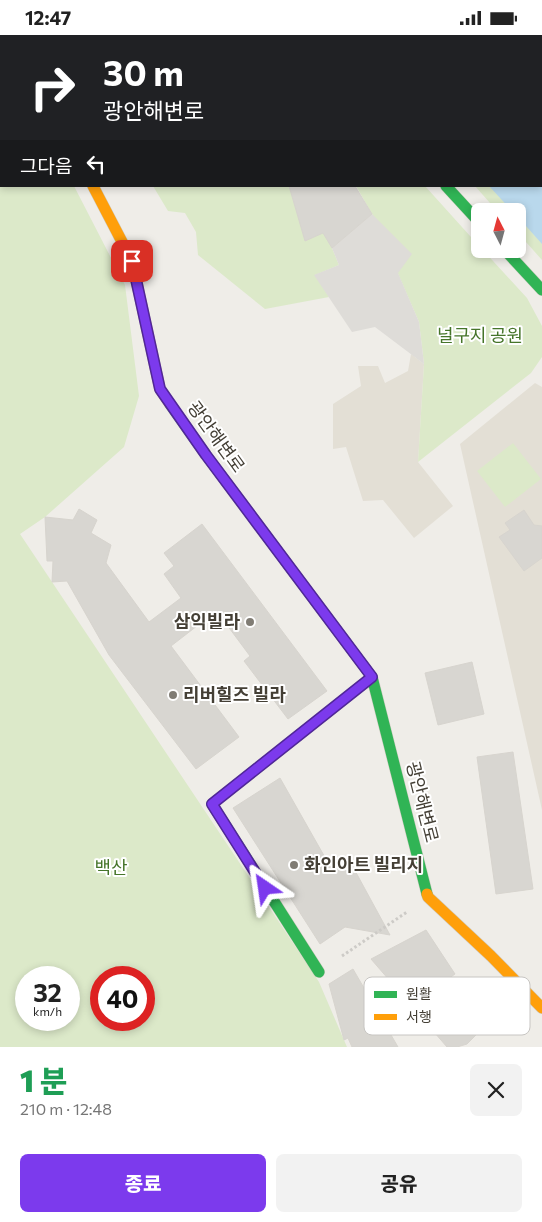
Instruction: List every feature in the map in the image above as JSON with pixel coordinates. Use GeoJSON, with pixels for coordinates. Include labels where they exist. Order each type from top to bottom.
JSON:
{"type":"FeatureCollection","features":[{"type":"Feature","properties":{"kind":"street","name":"광안해변로"},"geometry":{"type":"LineString","coordinates":[[94,187],[132,261],[160,389],[206,455],[372,677],[428,897]]}},
{"type":"Feature","properties":{"kind":"street"},"geometry":{"type":"LineString","coordinates":[[447,187],[471,213]]}},
{"type":"Feature","properties":{"kind":"street"},"geometry":{"type":"LineString","coordinates":[[513,258],[542,289]]}},
{"type":"Feature","properties":{"kind":"street"},"geometry":{"type":"LineString","coordinates":[[319,972],[212,804],[372,677]]}},
{"type":"Feature","properties":{"kind":"street"},"geometry":{"type":"LineString","coordinates":[[428,897],[512,977]]}},
{"type":"Feature","properties":{"kind":"street"},"geometry":{"type":"LineString","coordinates":[[530,996],[542,1008]]}},
{"type":"Feature","properties":{"kind":"path"},"geometry":{"type":"LineString","coordinates":[[319,972],[428,897]]}},
{"type":"Feature","properties":{"kind":"shaded area"},"geometry":{"type":"Polygon","coordinates":[[[372,214],[412,254],[398,273],[419,322],[424,364],[375,327],[352,332],[314,275],[339,265],[332,248],[372,214]]]}},
{"type":"Feature","properties":{"kind":"shaded area"},"geometry":{"type":"Polygon","coordinates":[[[411,354],[424,364],[418,462],[453,506],[414,538],[383,500],[363,501],[346,447],[333,449],[333,404],[361,386],[358,366],[378,366],[385,383],[408,371],[411,354]]]}},
{"type":"Feature","properties":{"kind":"shaded area"},"geometry":{"type":"Polygon","coordinates":[[[535,383],[542,387],[542,810],[460,444],[535,383]]]}},
{"type":"Feature","properties":{"kind":"green space","name":"백산"},"geometry":{"type":"Polygon","coordinates":[[[0,187],[75,187],[125,285],[139,396],[124,447],[45,517],[20,534],[319,982],[347,1047],[0,1047],[0,187]]]}},
{"type":"Feature","properties":{"kind":"green space"},"geometry":{"type":"Polygon","coordinates":[[[154,187],[298,187],[332,248],[339,265],[315,275],[329,297],[265,309],[198,255],[196,232],[185,213],[168,211],[154,187]]]}},
{"type":"Feature","properties":{"kind":"green space","name":"널구지 공원"},"geometry":{"type":"Polygon","coordinates":[[[357,187],[426,187],[471,237],[471,258],[490,258],[527,298],[542,326],[542,357],[531,373],[418,462],[424,364],[419,322],[372,214],[357,187]]]}},
{"type":"Feature","properties":{"kind":"green space"},"geometry":{"type":"Polygon","coordinates":[[[476,187],[540,187],[542,190],[542,260],[526,242],[526,203],[490,203],[476,187]]]}},
{"type":"Feature","properties":{"kind":"green space"},"geometry":{"type":"Polygon","coordinates":[[[513,443],[541,479],[505,507],[477,471],[513,443]]]}},
{"type":"Feature","properties":{"kind":"water"},"geometry":{"type":"Polygon","coordinates":[[[490,187],[542,187],[542,244],[526,226],[526,203],[505,203],[490,187]]]}},
{"type":"Feature","properties":{"kind":"building"},"geometry":{"type":"Polygon","coordinates":[[[289,187],[356,187],[372,214],[332,248],[323,233],[305,241],[289,187]]]}},
{"type":"Feature","properties":{"kind":"building"},"geometry":{"type":"Polygon","coordinates":[[[79,509],[97,520],[91,533],[111,545],[106,563],[149,622],[181,598],[164,574],[174,566],[164,553],[202,524],[327,691],[288,719],[244,661],[250,656],[224,621],[214,629],[206,619],[171,646],[239,737],[196,769],[109,655],[67,581],[52,582],[53,561],[47,561],[45,517],[73,520],[79,509]]]}},
{"type":"Feature","properties":{"kind":"building"},"geometry":{"type":"Polygon","coordinates":[[[524,510],[534,525],[542,526],[542,558],[524,571],[499,537],[510,530],[505,523],[524,510]]]}},
{"type":"Feature","properties":{"kind":"building"},"geometry":{"type":"Polygon","coordinates":[[[472,662],[484,714],[438,725],[425,673],[472,662]]]}},
{"type":"Feature","properties":{"kind":"building"},"geometry":{"type":"Polygon","coordinates":[[[513,752],[533,889],[496,894],[477,757],[513,752]]]}},
{"type":"Feature","properties":{"kind":"building","name":"화인아트 빌리지"},"geometry":{"type":"Polygon","coordinates":[[[280,778],[331,868],[342,862],[353,867],[390,935],[345,927],[320,944],[233,808],[280,778]]]}},
{"type":"Feature","properties":{"kind":"building"},"geometry":{"type":"Polygon","coordinates":[[[426,930],[455,974],[451,977],[387,977],[371,959],[426,930]]]}},
{"type":"Feature","properties":{"kind":"building"},"geometry":{"type":"Polygon","coordinates":[[[353,969],[364,988],[364,1035],[391,1035],[398,1047],[352,1047],[348,1038],[344,1040],[329,984],[353,969]]]}},
{"type":"Feature","properties":{"kind":"building"},"geometry":{"type":"Polygon","coordinates":[[[437,1035],[476,1035],[467,1044],[447,1047],[437,1035]]]}},
{"type":"Feature","properties":{"kind":"traffic: fast"},"geometry":{"type":"LineString","coordinates":[[447,187],[471,213]]}},
{"type":"Feature","properties":{"kind":"traffic: fast"},"geometry":{"type":"LineString","coordinates":[[512,258],[542,290]]}},
{"type":"Feature","properties":{"kind":"traffic: fast"},"geometry":{"type":"LineString","coordinates":[[170,404],[372,677],[427,894]]}},
{"type":"Feature","properties":{"kind":"traffic: fast"},"geometry":{"type":"LineString","coordinates":[[319,972],[212,804],[372,677]]}},
{"type":"Feature","properties":{"kind":"traffic: slow"},"geometry":{"type":"LineString","coordinates":[[94,187],[132,261],[160,389],[170,404]]}},
{"type":"Feature","properties":{"kind":"traffic: slow"},"geometry":{"type":"LineString","coordinates":[[427,894],[512,977]]}},
{"type":"Feature","properties":{"kind":"traffic: slow"},"geometry":{"type":"LineString","coordinates":[[530,996],[542,1008]]}},
{"type":"Feature","properties":{"kind":"place","name":"삼익빌라"},"geometry":{"type":"Point","coordinates":[250,622]}},
{"type":"Feature","properties":{"kind":"place","name":"리버힐즈 빌라"},"geometry":{"type":"Point","coordinates":[173,695]}},
{"type":"Feature","properties":{"kind":"place","name":"화인아트 빌리지"},"geometry":{"type":"Point","coordinates":[294,865]}},
{"type":"Feature","properties":{"kind":"route"},"geometry":{"type":"LineString","coordinates":[[132,261],[160,389],[206,455],[372,677],[212,804],[265,888]]}}]}
